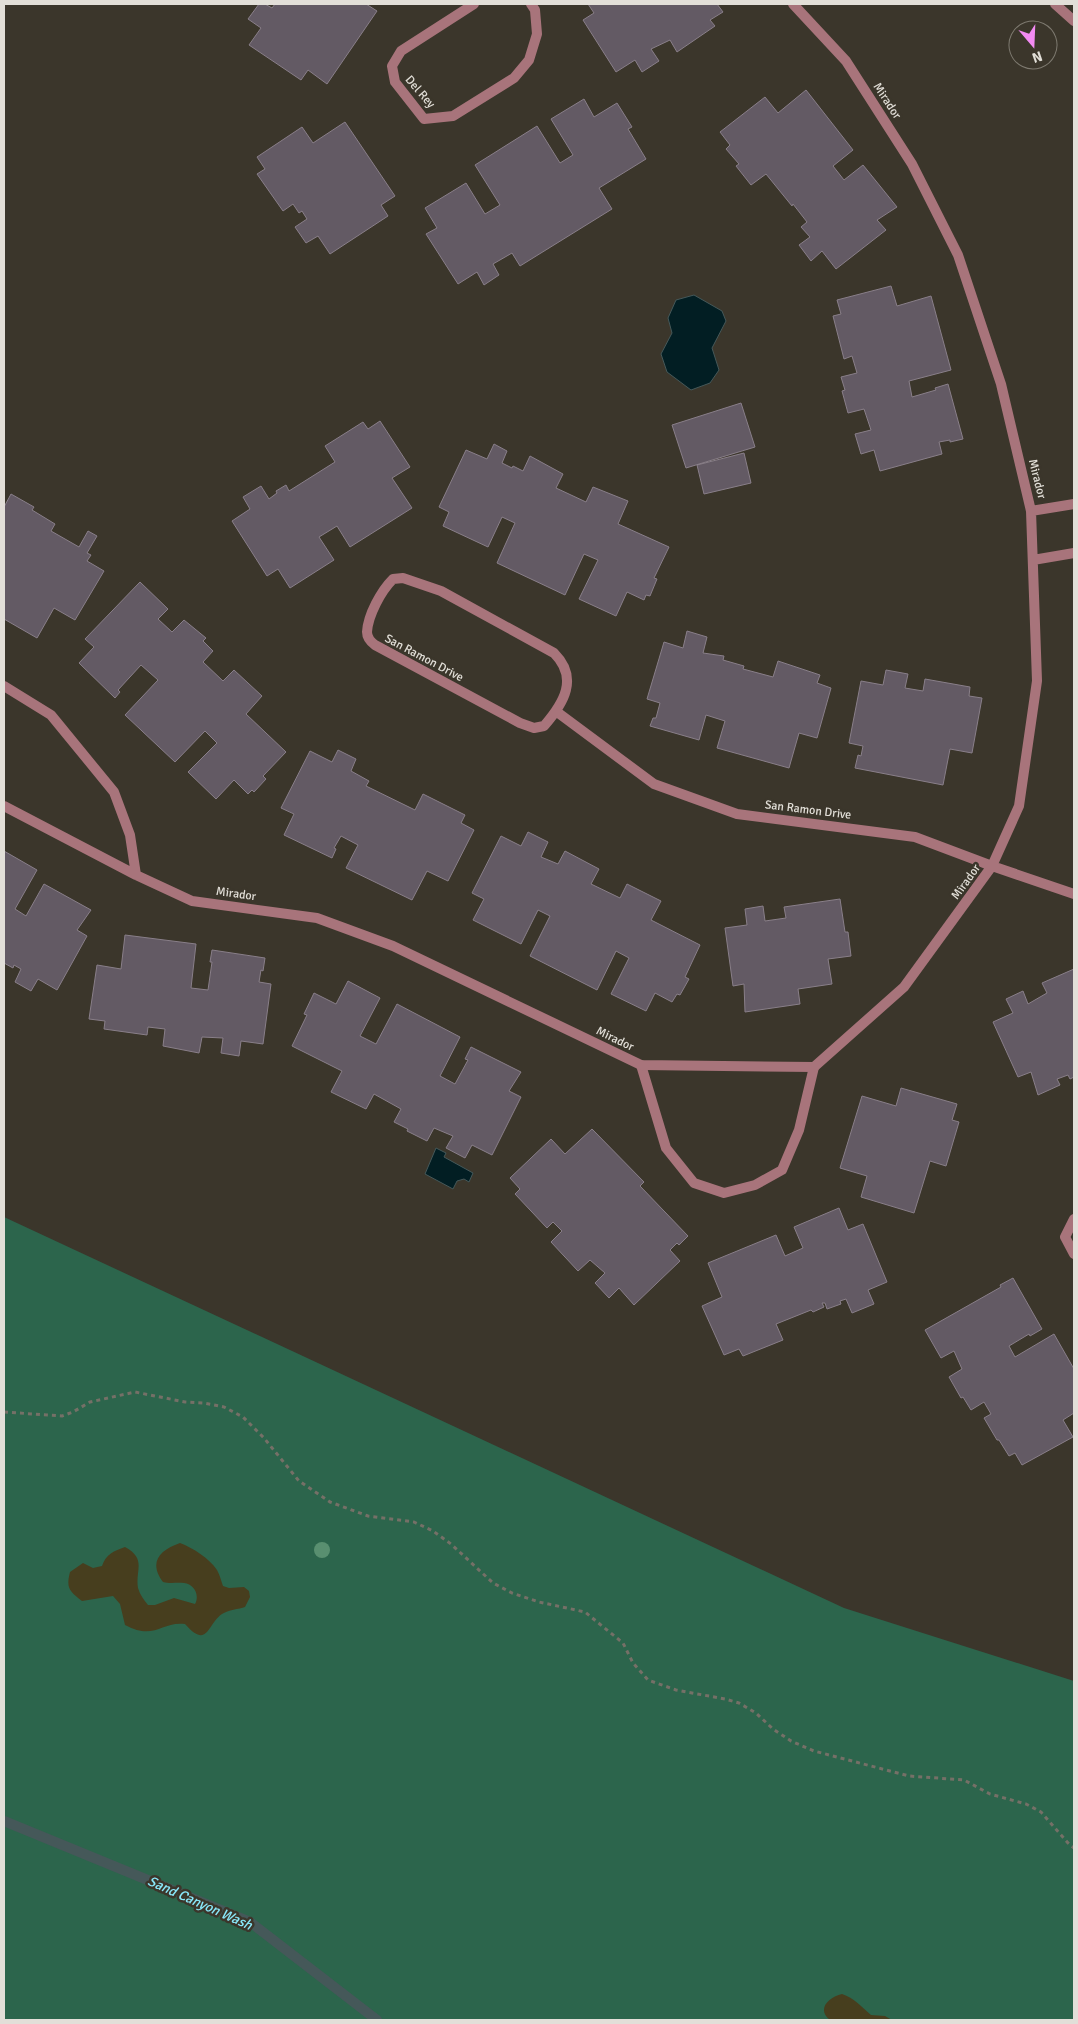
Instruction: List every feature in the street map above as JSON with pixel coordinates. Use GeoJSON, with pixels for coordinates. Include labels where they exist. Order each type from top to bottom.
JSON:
{"type":"FeatureCollection","features":[{"type":"Feature","properties":{"kind":"street","name":"Del Rey"},"geometry":{"type":"LineString","coordinates":[[474,4],[401,51],[392,66],[395,82],[424,119],[454,116],[514,78],[529,60],[537,34],[535,10],[531,4]]}},
{"type":"Feature","properties":{"kind":"street","name":"Mirador"},"geometry":{"type":"LineString","coordinates":[[4,806],[136,875],[192,901],[317,918],[351,930],[393,946],[641,1065],[814,1067],[904,987],[992,866],[1019,806],[1037,681],[1031,511],[1001,384],[958,255],[912,164],[846,60],[793,4]]}},
{"type":"Feature","properties":{"kind":"street"},"geometry":{"type":"LineString","coordinates":[[1056,4],[1074,21]]}},
{"type":"Feature","properties":{"kind":"street"},"geometry":{"type":"LineString","coordinates":[[1031,511],[1074,504]]}},
{"type":"Feature","properties":{"kind":"street"},"geometry":{"type":"LineString","coordinates":[[1033,560],[1074,553]]}},
{"type":"Feature","properties":{"kind":"street","name":"San Ramon Drive"},"geometry":{"type":"LineString","coordinates":[[403,578],[433,588],[554,652],[567,673],[565,698],[556,712],[544,726],[534,728],[520,723],[374,645],[367,633],[379,595],[393,579],[403,578]]}},
{"type":"Feature","properties":{"kind":"street"},"geometry":{"type":"LineString","coordinates":[[4,686],[51,715],[114,792],[130,835],[136,875]]}},
{"type":"Feature","properties":{"kind":"street","name":"San Ramon Drive"},"geometry":{"type":"LineString","coordinates":[[556,712],[654,784],[737,814],[915,837],[1074,894]]}},
{"type":"Feature","properties":{"kind":"street"},"geometry":{"type":"LineString","coordinates":[[641,1065],[666,1148],[694,1183],[724,1193],[755,1184],[782,1170],[799,1130],[814,1067]]}},
{"type":"Feature","properties":{"kind":"street"},"geometry":{"type":"LineString","coordinates":[[1074,1219],[1065,1237],[1074,1254]]}},
{"type":"Feature","properties":{"kind":"path"},"geometry":{"type":"LineString","coordinates":[[4,1412],[62,1416],[90,1402],[135,1392],[185,1402],[224,1407],[243,1418],[264,1438],[299,1481],[330,1502],[368,1516],[414,1522],[433,1531],[451,1544],[493,1583],[512,1593],[539,1602],[585,1612],[623,1643],[633,1663],[648,1680],[676,1690],[725,1698],[739,1703],[756,1713],[773,1729],[814,1751],[909,1776],[964,1780],[990,1794],[1026,1804],[1041,1812],[1068,1844],[1074,1848]]}},
{"type":"Feature","properties":{"kind":"green space"},"geometry":{"type":"Polygon","coordinates":[[[4,1217],[844,1608],[1074,1681],[1074,2020],[4,2020],[4,1217]]]}},
{"type":"Feature","properties":{"kind":"sand"},"geometry":{"type":"Polygon","coordinates":[[[180,1543],[210,1561],[217,1570],[223,1586],[229,1588],[244,1587],[249,1591],[250,1597],[245,1607],[222,1614],[203,1635],[198,1635],[185,1624],[170,1625],[151,1631],[135,1629],[125,1625],[120,1604],[113,1596],[82,1601],[70,1589],[68,1582],[70,1572],[83,1563],[93,1568],[102,1566],[111,1554],[125,1547],[132,1551],[138,1560],[138,1588],[148,1605],[155,1605],[174,1598],[195,1604],[197,1597],[191,1585],[163,1582],[157,1568],[158,1558],[162,1553],[180,1543]]]}},
{"type":"Feature","properties":{"kind":"sand"},"geometry":{"type":"Polygon","coordinates":[[[842,1994],[854,2000],[871,2015],[885,2016],[892,2020],[830,2020],[824,2012],[824,2008],[829,2001],[842,1994]]]}},
{"type":"Feature","properties":{"kind":"water"},"geometry":{"type":"Polygon","coordinates":[[[694,295],[722,311],[726,321],[712,348],[719,370],[710,383],[691,390],[667,372],[661,354],[672,333],[668,318],[676,300],[694,295]]]}},
{"type":"Feature","properties":{"kind":"water"},"geometry":{"type":"Polygon","coordinates":[[[436,1148],[446,1153],[444,1157],[473,1173],[469,1182],[464,1179],[457,1181],[453,1189],[425,1174],[436,1148]]]}},
{"type":"Feature","properties":{"kind":"building"},"geometry":{"type":"Polygon","coordinates":[[[259,4],[265,4],[272,8],[275,4],[366,4],[377,11],[327,84],[308,70],[301,80],[249,45],[261,28],[248,19],[259,4]]]}},
{"type":"Feature","properties":{"kind":"building"},"geometry":{"type":"Polygon","coordinates":[[[588,4],[717,4],[723,12],[710,20],[715,26],[677,52],[670,40],[651,49],[659,61],[642,72],[635,60],[616,72],[583,20],[594,13],[588,4]]]}},
{"type":"Feature","properties":{"kind":"building"},"geometry":{"type":"Polygon","coordinates":[[[806,90],[853,150],[833,166],[844,180],[863,165],[897,207],[877,220],[886,230],[836,269],[822,251],[811,261],[799,245],[810,237],[801,227],[807,222],[766,174],[751,185],[736,166],[739,164],[726,149],[730,145],[720,132],[765,97],[778,113],[806,90]]]}},
{"type":"Feature","properties":{"kind":"building"},"geometry":{"type":"Polygon","coordinates":[[[584,99],[594,117],[617,103],[632,127],[628,129],[646,159],[599,188],[612,209],[520,266],[512,253],[493,264],[499,275],[484,285],[477,272],[458,284],[426,234],[437,228],[425,208],[466,183],[485,214],[500,205],[475,165],[537,126],[560,163],[573,155],[551,119],[584,99]]]}},
{"type":"Feature","properties":{"kind":"building"},"geometry":{"type":"Polygon","coordinates":[[[345,122],[395,196],[381,205],[388,216],[330,254],[318,236],[306,243],[295,227],[307,219],[302,211],[299,213],[293,204],[283,211],[257,174],[265,169],[257,157],[302,127],[313,143],[345,122]]]}},
{"type":"Feature","properties":{"kind":"building"},"geometry":{"type":"Polygon","coordinates":[[[891,286],[897,306],[931,296],[951,370],[909,381],[912,397],[936,390],[935,388],[948,384],[963,439],[939,442],[942,454],[880,471],[874,450],[861,454],[855,434],[871,430],[864,409],[848,413],[842,391],[845,390],[841,377],[857,373],[852,356],[844,359],[833,316],[841,314],[837,300],[891,286]]]}},
{"type":"Feature","properties":{"kind":"building"},"geometry":{"type":"Polygon","coordinates":[[[741,403],[755,447],[686,468],[672,425],[741,403]]]}},
{"type":"Feature","properties":{"kind":"building"},"geometry":{"type":"Polygon","coordinates":[[[380,421],[410,467],[392,478],[412,508],[350,547],[337,526],[319,537],[334,560],[290,588],[278,569],[267,576],[232,521],[250,509],[243,497],[261,486],[269,499],[277,493],[276,491],[286,485],[289,491],[335,462],[325,446],[363,422],[368,429],[380,421]]]}},
{"type":"Feature","properties":{"kind":"building"},"geometry":{"type":"Polygon","coordinates":[[[494,444],[507,451],[502,463],[523,471],[530,456],[563,474],[556,488],[586,502],[593,487],[628,501],[618,524],[669,547],[654,578],[657,579],[650,596],[646,595],[644,600],[627,592],[616,616],[579,599],[598,560],[584,554],[565,595],[497,563],[515,523],[502,517],[488,547],[443,526],[449,512],[439,507],[466,450],[487,459],[494,444]]]}},
{"type":"Feature","properties":{"kind":"building"},"geometry":{"type":"Polygon","coordinates":[[[744,453],[751,483],[704,494],[697,465],[744,453]]]}},
{"type":"Feature","properties":{"kind":"building"},"geometry":{"type":"Polygon","coordinates":[[[11,494],[34,507],[32,510],[55,524],[51,531],[79,547],[88,531],[97,536],[87,553],[91,555],[87,561],[104,571],[75,620],[54,608],[37,638],[4,619],[4,507],[11,494]]]}},
{"type":"Feature","properties":{"kind":"building"},"geometry":{"type":"Polygon","coordinates":[[[140,582],[168,609],[158,619],[172,632],[184,620],[206,638],[203,641],[213,651],[203,662],[223,681],[234,670],[262,696],[246,714],[286,752],[263,776],[266,779],[254,792],[252,790],[248,794],[234,780],[216,799],[188,772],[217,743],[205,731],[175,762],[125,715],[158,680],[141,665],[118,690],[120,692],[115,698],[79,663],[94,647],[85,639],[140,582]]]}},
{"type":"Feature","properties":{"kind":"building"},"geometry":{"type":"Polygon","coordinates":[[[687,631],[707,637],[703,653],[724,656],[723,660],[744,666],[743,669],[773,677],[778,661],[820,675],[817,683],[831,688],[817,738],[799,733],[789,768],[717,748],[725,721],[706,715],[699,740],[650,726],[653,718],[656,718],[660,703],[647,699],[664,642],[683,648],[687,631]]]}},
{"type":"Feature","properties":{"kind":"building"},"geometry":{"type":"Polygon","coordinates":[[[886,670],[908,674],[905,688],[923,691],[925,679],[970,687],[969,696],[982,698],[972,753],[950,749],[943,785],[855,768],[858,755],[861,756],[863,746],[849,743],[861,681],[883,685],[886,670]]]}},
{"type":"Feature","properties":{"kind":"building"},"geometry":{"type":"Polygon","coordinates":[[[338,750],[356,759],[351,771],[369,781],[366,786],[415,810],[423,794],[465,815],[461,823],[474,830],[448,881],[427,871],[412,900],[346,868],[358,845],[341,836],[334,848],[336,849],[332,858],[284,835],[294,814],[281,808],[310,751],[332,762],[338,750]]]}},
{"type":"Feature","properties":{"kind":"building"},"geometry":{"type":"Polygon","coordinates":[[[528,832],[548,842],[541,857],[558,864],[565,851],[599,869],[591,884],[620,898],[627,884],[661,901],[651,920],[700,945],[685,977],[689,979],[680,995],[677,994],[672,1002],[655,993],[646,1011],[611,994],[629,958],[616,951],[597,990],[530,956],[550,916],[538,910],[521,944],[473,920],[484,899],[472,893],[501,836],[521,846],[528,832]]]}},
{"type":"Feature","properties":{"kind":"building"},"geometry":{"type":"Polygon","coordinates":[[[4,851],[37,870],[15,909],[26,916],[44,884],[91,910],[77,930],[87,936],[57,990],[38,979],[31,991],[15,982],[21,969],[14,965],[13,968],[4,963],[4,851]]]}},
{"type":"Feature","properties":{"kind":"building"},"geometry":{"type":"Polygon","coordinates":[[[840,899],[845,932],[848,932],[851,956],[828,959],[832,984],[798,989],[800,1004],[745,1012],[744,984],[733,986],[725,928],[747,925],[745,909],[763,906],[765,921],[786,918],[784,907],[840,899]]]}},
{"type":"Feature","properties":{"kind":"building"},"geometry":{"type":"Polygon","coordinates":[[[125,935],[196,944],[191,988],[208,990],[212,950],[265,958],[259,982],[271,984],[263,1044],[241,1041],[239,1056],[221,1053],[223,1038],[202,1037],[199,1053],[163,1046],[165,1029],[148,1027],[147,1035],[104,1029],[105,1021],[89,1019],[97,965],[121,969],[125,935]]]}},
{"type":"Feature","properties":{"kind":"building"},"geometry":{"type":"Polygon","coordinates":[[[1074,969],[1074,1077],[1070,1079],[1068,1075],[1057,1079],[1060,1085],[1038,1095],[1031,1072],[1018,1077],[993,1022],[1013,1013],[1006,999],[1023,991],[1028,1004],[1047,993],[1042,983],[1074,969]]]}},
{"type":"Feature","properties":{"kind":"building"},"geometry":{"type":"Polygon","coordinates":[[[348,981],[380,998],[360,1036],[376,1044],[397,1004],[460,1037],[440,1076],[455,1084],[468,1060],[465,1059],[471,1047],[521,1072],[509,1091],[521,1097],[492,1155],[472,1145],[465,1158],[446,1148],[453,1136],[434,1128],[427,1141],[407,1131],[408,1129],[394,1122],[401,1109],[374,1094],[366,1109],[331,1092],[342,1071],[292,1046],[307,1015],[304,1014],[314,993],[336,1004],[348,981]]]}},
{"type":"Feature","properties":{"kind":"building"},"geometry":{"type":"Polygon","coordinates":[[[901,1088],[957,1104],[952,1120],[959,1122],[946,1166],[930,1161],[914,1213],[861,1197],[867,1176],[840,1168],[862,1096],[896,1106],[901,1088]]]}},
{"type":"Feature","properties":{"kind":"building"},"geometry":{"type":"Polygon","coordinates":[[[592,1129],[644,1182],[640,1186],[688,1236],[679,1245],[677,1243],[670,1250],[680,1261],[634,1305],[619,1288],[609,1298],[595,1283],[605,1273],[590,1260],[578,1271],[551,1242],[562,1231],[553,1222],[547,1228],[515,1194],[520,1189],[510,1178],[551,1139],[565,1154],[592,1129]]]}},
{"type":"Feature","properties":{"kind":"building"},"geometry":{"type":"Polygon","coordinates":[[[839,1208],[848,1230],[863,1224],[887,1282],[868,1290],[874,1304],[852,1313],[846,1299],[840,1301],[841,1304],[827,1309],[825,1303],[822,1303],[824,1307],[813,1312],[811,1310],[776,1324],[783,1340],[743,1356],[739,1349],[724,1355],[702,1306],[722,1297],[708,1263],[776,1235],[785,1256],[803,1248],[794,1227],[839,1208]]]}},
{"type":"Feature","properties":{"kind":"building"},"geometry":{"type":"Polygon","coordinates":[[[1013,1278],[1042,1329],[1030,1336],[1029,1334],[1009,1346],[1015,1357],[1054,1334],[1074,1369],[1074,1413],[1063,1420],[1073,1437],[1022,1465],[1015,1453],[1009,1456],[999,1440],[997,1440],[984,1418],[991,1414],[984,1402],[971,1410],[963,1397],[961,1398],[949,1377],[962,1369],[954,1351],[941,1358],[925,1330],[1001,1287],[1000,1285],[1013,1278]]]}},
{"type":"Feature","properties":{"kind":"waterway","name":"Sand Canyon Wash"},"geometry":{"type":"LineString","coordinates":[[4,1821],[250,1922],[377,2020]]}}]}
